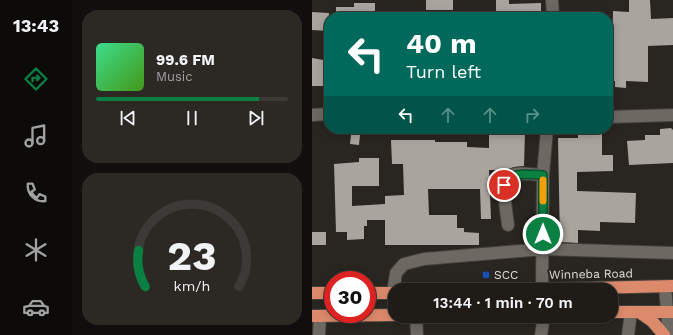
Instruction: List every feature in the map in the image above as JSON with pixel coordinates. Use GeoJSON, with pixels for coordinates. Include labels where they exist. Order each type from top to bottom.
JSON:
{"type":"FeatureCollection","features":[{"type":"Feature","properties":{"kind":"highway","name":"Winneba Road"},"geometry":{"type":"LineString","coordinates":[[618,288],[669,287]]}},
{"type":"Feature","properties":{"kind":"highway"},"geometry":{"type":"LineString","coordinates":[[312,293],[324,293]]}},
{"type":"Feature","properties":{"kind":"highway"},"geometry":{"type":"LineString","coordinates":[[376,293],[388,293]]}},
{"type":"Feature","properties":{"kind":"highway"},"geometry":{"type":"LineString","coordinates":[[618,312],[670,312]]}},
{"type":"Feature","properties":{"kind":"highway"},"geometry":{"type":"LineString","coordinates":[[635,312],[652,321],[664,335]]}},
{"type":"Feature","properties":{"kind":"highway"},"geometry":{"type":"LineString","coordinates":[[316,316],[388,315]]}},
{"type":"Feature","properties":{"kind":"street"},"geometry":{"type":"LineString","coordinates":[[552,0],[553,12]]}},
{"type":"Feature","properties":{"kind":"street"},"geometry":{"type":"LineString","coordinates":[[312,115],[324,114]]}},
{"type":"Feature","properties":{"kind":"street"},"geometry":{"type":"LineString","coordinates":[[613,117],[673,115]]}},
{"type":"Feature","properties":{"kind":"street"},"geometry":{"type":"LineString","coordinates":[[542,283],[543,175],[547,134]]}},
{"type":"Feature","properties":{"kind":"street"},"geometry":{"type":"LineString","coordinates":[[508,225],[504,185],[508,178],[514,174],[543,175]]}},
{"type":"Feature","properties":{"kind":"street"},"geometry":{"type":"LineString","coordinates":[[395,283],[396,273],[404,264],[424,259],[543,249],[673,254]]}},
{"type":"Feature","properties":{"kind":"street"},"geometry":{"type":"LineString","coordinates":[[669,287],[669,335]]}},
{"type":"Feature","properties":{"kind":"street"},"geometry":{"type":"LineString","coordinates":[[628,335],[635,312]]}},
{"type":"Feature","properties":{"kind":"street"},"geometry":{"type":"LineString","coordinates":[[316,316],[319,335]]}},
{"type":"Feature","properties":{"kind":"street"},"geometry":{"type":"LineString","coordinates":[[416,323],[417,335]]}},
{"type":"Feature","properties":{"kind":"street"},"geometry":{"type":"LineString","coordinates":[[542,335],[543,323]]}},
{"type":"Feature","properties":{"kind":"building"},"geometry":{"type":"Polygon","coordinates":[[[426,0],[453,0],[453,10],[426,10],[426,0]]]}},
{"type":"Feature","properties":{"kind":"building"},"geometry":{"type":"Polygon","coordinates":[[[496,0],[509,0],[509,4],[541,3],[541,12],[496,12],[496,0]]]}},
{"type":"Feature","properties":{"kind":"building"},"geometry":{"type":"Polygon","coordinates":[[[629,0],[650,0],[651,19],[673,18],[673,45],[648,46],[648,82],[626,81],[626,88],[615,87],[615,81],[613,81],[613,11],[629,12],[629,0]]]}},
{"type":"Feature","properties":{"kind":"building"},"geometry":{"type":"Polygon","coordinates":[[[354,3],[375,3],[375,12],[336,12],[336,7],[354,7],[354,3]]]}},
{"type":"Feature","properties":{"kind":"building"},"geometry":{"type":"Polygon","coordinates":[[[312,12],[324,13],[324,31],[312,30],[312,12]]]}},
{"type":"Feature","properties":{"kind":"building"},"geometry":{"type":"Polygon","coordinates":[[[312,58],[324,60],[324,86],[312,86],[312,58]]]}},
{"type":"Feature","properties":{"kind":"building"},"geometry":{"type":"Polygon","coordinates":[[[671,128],[673,130],[673,163],[629,165],[627,141],[645,140],[645,135],[660,135],[660,129],[671,128]]]}},
{"type":"Feature","properties":{"kind":"building"},"geometry":{"type":"Polygon","coordinates":[[[489,134],[525,134],[524,166],[514,167],[507,170],[489,170],[491,219],[481,219],[480,189],[428,189],[429,215],[457,215],[457,228],[464,228],[464,232],[479,233],[479,245],[385,245],[385,220],[367,220],[367,226],[364,226],[364,239],[347,240],[347,232],[336,232],[334,164],[359,162],[359,158],[379,158],[379,186],[352,186],[352,206],[385,204],[385,196],[404,195],[403,164],[392,164],[391,140],[467,142],[467,147],[489,148],[489,134]]]}},
{"type":"Feature","properties":{"kind":"building"},"geometry":{"type":"Polygon","coordinates":[[[578,134],[602,134],[602,155],[613,155],[613,171],[577,172],[577,191],[636,193],[635,223],[600,222],[600,231],[578,230],[578,243],[560,242],[558,138],[578,138],[578,134]]]}},
{"type":"Feature","properties":{"kind":"building"},"geometry":{"type":"Polygon","coordinates":[[[351,135],[360,135],[359,145],[350,144],[351,135]]]}},
{"type":"Feature","properties":{"kind":"building"},"geometry":{"type":"Polygon","coordinates":[[[312,232],[326,232],[326,245],[312,245],[312,232]]]}},
{"type":"Feature","properties":{"kind":"slow traffic"},"geometry":{"type":"LineString","coordinates":[[543,180],[543,201]]}},
{"type":"Feature","properties":{"kind":"place","name":"SCC"},"geometry":{"type":"Point","coordinates":[486,275]}},
{"type":"Feature","properties":{"kind":"route"},"geometry":{"type":"LineString","coordinates":[[504,185],[508,178],[514,174],[543,175],[543,234]]}}]}
